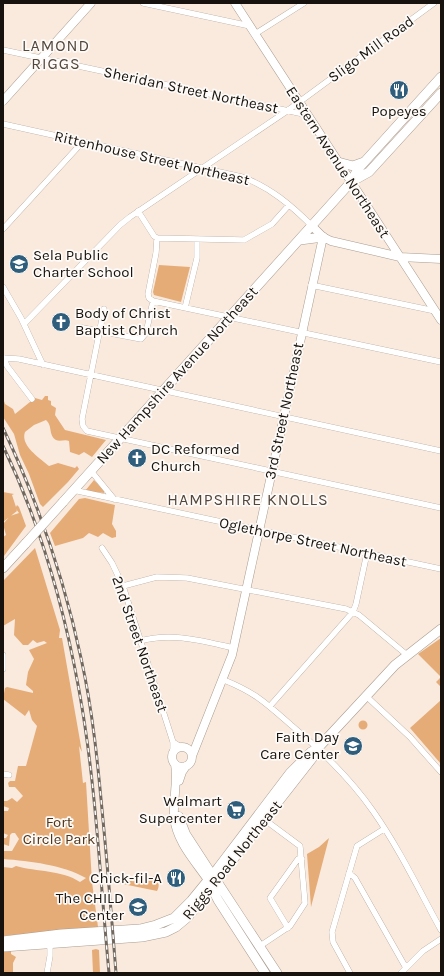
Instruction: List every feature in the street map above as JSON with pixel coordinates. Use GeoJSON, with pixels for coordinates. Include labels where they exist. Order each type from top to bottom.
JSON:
{"type":"FeatureCollection","features":[{"type":"Feature","properties":{"kind":"main road"},"geometry":{"type":"LineString","coordinates":[[360,173],[365,161],[441,76]]}},
{"type":"Feature","properties":{"kind":"main road"},"geometry":{"type":"LineString","coordinates":[[360,173],[384,156],[441,92]]}},
{"type":"Feature","properties":{"kind":"main road"},"geometry":{"type":"LineString","coordinates":[[338,162],[353,166],[365,161]]}},
{"type":"Feature","properties":{"kind":"main road","name":"New Hampshire Avenue Northeast"},"geometry":{"type":"LineString","coordinates":[[3,568],[360,173]]}},
{"type":"Feature","properties":{"kind":"main road"},"geometry":{"type":"LineString","coordinates":[[300,240],[323,237]]}},
{"type":"Feature","properties":{"kind":"main road","name":"Riggs Road Northeast"},"geometry":{"type":"LineString","coordinates":[[3,941],[142,937],[166,932],[176,927],[188,917],[288,775],[311,752],[318,748],[366,696],[407,655],[441,629]]}},
{"type":"Feature","properties":{"kind":"main road","name":"Riggs Road Northeast"},"geometry":{"type":"LineString","coordinates":[[212,881],[265,820],[315,755],[318,748]]}},
{"type":"Feature","properties":{"kind":"main road"},"geometry":{"type":"LineString","coordinates":[[212,881],[260,946],[277,973]]}},
{"type":"Feature","properties":{"kind":"main road"},"geometry":{"type":"LineString","coordinates":[[212,881],[265,973]]}},
{"type":"Feature","properties":{"kind":"main road","name":"Riggs Road Northeast"},"geometry":{"type":"LineString","coordinates":[[3,947],[50,940]]}},
{"type":"Feature","properties":{"kind":"street"},"geometry":{"type":"LineString","coordinates":[[3,101],[90,3]]}},
{"type":"Feature","properties":{"kind":"street"},"geometry":{"type":"LineString","coordinates":[[143,3],[250,26]]}},
{"type":"Feature","properties":{"kind":"street","name":"Eastern Avenue Northeast"},"geometry":{"type":"LineString","coordinates":[[235,3],[441,320]]}},
{"type":"Feature","properties":{"kind":"street"},"geometry":{"type":"LineString","coordinates":[[255,34],[304,3]]}},
{"type":"Feature","properties":{"kind":"street","name":"Sligo Mill Road"},"geometry":{"type":"LineString","coordinates":[[24,324],[120,225],[138,211],[288,111],[307,95],[434,3]]}},
{"type":"Feature","properties":{"kind":"street","name":"Sheridan Street Northeast"},"geometry":{"type":"LineString","coordinates":[[3,50],[308,115]]}},
{"type":"Feature","properties":{"kind":"street","name":"Rittenhouse Street Northeast"},"geometry":{"type":"LineString","coordinates":[[3,124],[235,174],[254,181],[271,191],[323,237],[331,241],[400,257],[441,259]]}},
{"type":"Feature","properties":{"kind":"street"},"geometry":{"type":"LineString","coordinates":[[3,229],[78,147],[80,141]]}},
{"type":"Feature","properties":{"kind":"street"},"geometry":{"type":"LineString","coordinates":[[138,211],[154,236],[157,238],[244,240],[272,224],[288,205]]}},
{"type":"Feature","properties":{"kind":"street","name":"3rd Street Northeast"},"geometry":{"type":"LineString","coordinates":[[192,756],[224,680],[234,648],[301,332],[323,237]]}},
{"type":"Feature","properties":{"kind":"street"},"geometry":{"type":"LineString","coordinates":[[157,238],[156,254],[148,294],[149,298],[153,301],[441,362]]}},
{"type":"Feature","properties":{"kind":"street"},"geometry":{"type":"LineString","coordinates":[[185,308],[197,258],[197,238]]}},
{"type":"Feature","properties":{"kind":"street"},"geometry":{"type":"LineString","coordinates":[[311,286],[435,311]]}},
{"type":"Feature","properties":{"kind":"street"},"geometry":{"type":"LineString","coordinates":[[3,287],[24,324],[43,365]]}},
{"type":"Feature","properties":{"kind":"street"},"geometry":{"type":"LineString","coordinates":[[78,327],[141,339],[146,333],[153,301]]}},
{"type":"Feature","properties":{"kind":"street"},"geometry":{"type":"LineString","coordinates":[[104,309],[82,419],[85,429],[91,433],[441,508]]}},
{"type":"Feature","properties":{"kind":"street"},"geometry":{"type":"LineString","coordinates":[[216,315],[221,327]]}},
{"type":"Feature","properties":{"kind":"street"},"geometry":{"type":"LineString","coordinates":[[4,358],[43,365],[441,451]]}},
{"type":"Feature","properties":{"kind":"street"},"geometry":{"type":"LineString","coordinates":[[4,358],[7,366],[32,398]]}},
{"type":"Feature","properties":{"kind":"street"},"geometry":{"type":"LineString","coordinates":[[91,471],[115,499]]}},
{"type":"Feature","properties":{"kind":"street","name":"Oglethorpe Street Northeast"},"geometry":{"type":"LineString","coordinates":[[73,490],[441,569]]}},
{"type":"Feature","properties":{"kind":"street","name":"2nd Street Northeast"},"geometry":{"type":"LineString","coordinates":[[102,548],[112,563],[122,586],[173,742],[173,754]]}},
{"type":"Feature","properties":{"kind":"street"},"geometry":{"type":"LineString","coordinates":[[270,706],[353,612],[367,553]]}},
{"type":"Feature","properties":{"kind":"street"},"geometry":{"type":"LineString","coordinates":[[122,586],[148,579],[174,577],[353,612],[407,655]]}},
{"type":"Feature","properties":{"kind":"street"},"geometry":{"type":"LineString","coordinates":[[140,641],[158,637],[179,637],[234,648]]}},
{"type":"Feature","properties":{"kind":"street"},"geometry":{"type":"LineString","coordinates":[[3,655],[3,669]]}},
{"type":"Feature","properties":{"kind":"street"},"geometry":{"type":"LineString","coordinates":[[224,680],[250,691],[270,706],[318,748],[356,789],[384,828],[441,930]]}},
{"type":"Feature","properties":{"kind":"street"},"geometry":{"type":"LineString","coordinates":[[366,696],[410,737],[441,772]]}},
{"type":"Feature","properties":{"kind":"street"},"geometry":{"type":"LineString","coordinates":[[173,742],[190,751],[192,756],[191,762],[186,766],[179,777],[179,818],[186,834],[212,881]]}},
{"type":"Feature","properties":{"kind":"street"},"geometry":{"type":"LineString","coordinates":[[196,745],[183,748],[173,754],[177,774],[174,813],[177,830],[188,851],[212,881]]}},
{"type":"Feature","properties":{"kind":"street"},"geometry":{"type":"LineString","coordinates":[[175,764],[186,766]]}},
{"type":"Feature","properties":{"kind":"street"},"geometry":{"type":"LineString","coordinates":[[3,774],[10,775]]}},
{"type":"Feature","properties":{"kind":"street"},"geometry":{"type":"LineString","coordinates":[[260,946],[288,928],[306,901],[301,849],[298,844],[265,820]]}},
{"type":"Feature","properties":{"kind":"street"},"geometry":{"type":"LineString","coordinates":[[350,973],[332,937],[349,872],[358,845],[384,828]]}},
{"type":"Feature","properties":{"kind":"street"},"geometry":{"type":"LineString","coordinates":[[288,928],[270,902],[270,898],[298,859],[302,859]]}},
{"type":"Feature","properties":{"kind":"street"},"geometry":{"type":"LineString","coordinates":[[349,872],[355,878],[404,971],[423,951],[441,939]]}},
{"type":"Feature","properties":{"kind":"street"},"geometry":{"type":"LineString","coordinates":[[47,973],[50,940]]}},
{"type":"Feature","properties":{"kind":"green space"},"geometry":{"type":"Polygon","coordinates":[[[159,265],[190,267],[181,302],[154,295],[153,292],[159,265]]]}},
{"type":"Feature","properties":{"kind":"green space"},"geometry":{"type":"Polygon","coordinates":[[[45,396],[48,396],[48,400],[51,401],[51,405],[56,408],[55,415],[65,430],[106,440],[92,457],[84,452],[79,455],[70,452],[69,441],[56,440],[52,436],[46,420],[34,425],[25,432],[25,442],[28,447],[49,466],[58,463],[75,468],[77,466],[79,469],[43,507],[40,504],[20,455],[14,434],[3,417],[3,398],[5,404],[13,409],[15,414],[35,398],[42,400],[45,396]]]}},
{"type":"Feature","properties":{"kind":"green space"},"geometry":{"type":"Polygon","coordinates":[[[94,480],[104,491],[104,493],[85,491],[94,480]]]}},
{"type":"Feature","properties":{"kind":"green space"},"geometry":{"type":"Polygon","coordinates":[[[3,492],[14,494],[12,495],[16,507],[17,505],[19,507],[26,526],[4,556],[3,537],[6,535],[3,524],[9,518],[3,522],[3,492]],[[16,509],[17,511],[11,516],[19,513],[16,509]]]}},
{"type":"Feature","properties":{"kind":"green space"},"geometry":{"type":"Polygon","coordinates":[[[85,498],[115,505],[112,524],[116,531],[116,537],[112,538],[103,533],[98,537],[89,533],[83,538],[55,546],[50,533],[79,499],[85,498]]]}},
{"type":"Feature","properties":{"kind":"green space","name":"Fort Circle Park"},"geometry":{"type":"Polygon","coordinates":[[[35,548],[60,630],[59,638],[62,638],[82,752],[79,746],[83,783],[86,782],[92,882],[98,927],[3,936],[3,867],[12,868],[16,866],[57,873],[80,882],[86,878],[57,867],[35,862],[3,859],[3,851],[12,851],[19,839],[15,833],[12,833],[10,835],[9,846],[3,844],[3,838],[6,838],[8,835],[3,833],[3,811],[8,811],[9,808],[3,806],[3,801],[7,801],[12,798],[17,802],[23,796],[15,787],[9,787],[8,783],[10,781],[15,781],[18,766],[26,766],[37,726],[32,720],[29,710],[25,716],[3,699],[5,688],[7,687],[33,693],[33,691],[26,685],[28,672],[34,659],[29,650],[47,643],[44,641],[37,643],[33,640],[28,645],[23,645],[14,635],[15,619],[3,626],[3,581],[35,548]]]}},
{"type":"Feature","properties":{"kind":"green space"},"geometry":{"type":"Polygon","coordinates":[[[441,638],[441,677],[418,654],[441,638]]]}},
{"type":"Feature","properties":{"kind":"green space"},"geometry":{"type":"Polygon","coordinates":[[[441,677],[441,687],[436,682],[441,677]]]}},
{"type":"Feature","properties":{"kind":"green space"},"geometry":{"type":"Polygon","coordinates":[[[441,700],[441,764],[410,728],[441,700]]]}},
{"type":"Feature","properties":{"kind":"green space"},"geometry":{"type":"Polygon","coordinates":[[[363,720],[368,725],[363,730],[358,725],[363,720]]]}},
{"type":"Feature","properties":{"kind":"green space"},"geometry":{"type":"Polygon","coordinates":[[[329,838],[311,907],[307,854],[319,847],[329,838]]]}},
{"type":"Feature","properties":{"kind":"green space"},"geometry":{"type":"Polygon","coordinates":[[[117,876],[129,881],[136,881],[154,876],[158,881],[158,889],[157,891],[118,883],[115,879],[117,876]]]}},
{"type":"Feature","properties":{"kind":"green space"},"geometry":{"type":"Polygon","coordinates":[[[92,950],[99,950],[100,973],[93,973],[92,950]]]}},
{"type":"Feature","properties":{"kind":"green space"},"geometry":{"type":"Polygon","coordinates":[[[11,951],[11,954],[16,957],[13,963],[13,973],[3,973],[3,952],[11,951]]]}},
{"type":"Feature","properties":{"kind":"railway"},"geometry":{"type":"LineString","coordinates":[[3,428],[28,484],[49,541],[67,599],[81,658],[89,698],[97,759],[107,858],[116,973]]}},
{"type":"Feature","properties":{"kind":"railway"},"geometry":{"type":"LineString","coordinates":[[3,446],[39,535],[58,597],[73,659],[90,760],[109,973]]}},
{"type":"Feature","properties":{"kind":"place","name":"Popeyes"},"geometry":{"type":"Point","coordinates":[399,90]}},
{"type":"Feature","properties":{"kind":"place","name":"Sela Public Charter School"},"geometry":{"type":"Point","coordinates":[19,264]}},
{"type":"Feature","properties":{"kind":"place","name":"Body of Christ Baptist Church"},"geometry":{"type":"Point","coordinates":[61,322]}},
{"type":"Feature","properties":{"kind":"place","name":"DC Reformed Church"},"geometry":{"type":"Point","coordinates":[137,458]}},
{"type":"Feature","properties":{"kind":"place","name":"Faith Day Care Center"},"geometry":{"type":"Point","coordinates":[353,746]}},
{"type":"Feature","properties":{"kind":"place","name":"Walmart Supercenter"},"geometry":{"type":"Point","coordinates":[236,810]}},
{"type":"Feature","properties":{"kind":"place","name":"Chick-fil-A"},"geometry":{"type":"Point","coordinates":[176,878]}},
{"type":"Feature","properties":{"kind":"place","name":"The CHILD Center"},"geometry":{"type":"Point","coordinates":[138,907]}},
{"type":"Feature","properties":{"kind":"district","name":"LAMOND RIGGS"},"geometry":{"type":"Point","coordinates":[56,54]}},
{"type":"Feature","properties":{"kind":"district","name":"HAMPSHIRE KNOLLS"},"geometry":{"type":"Point","coordinates":[248,499]}}]}
